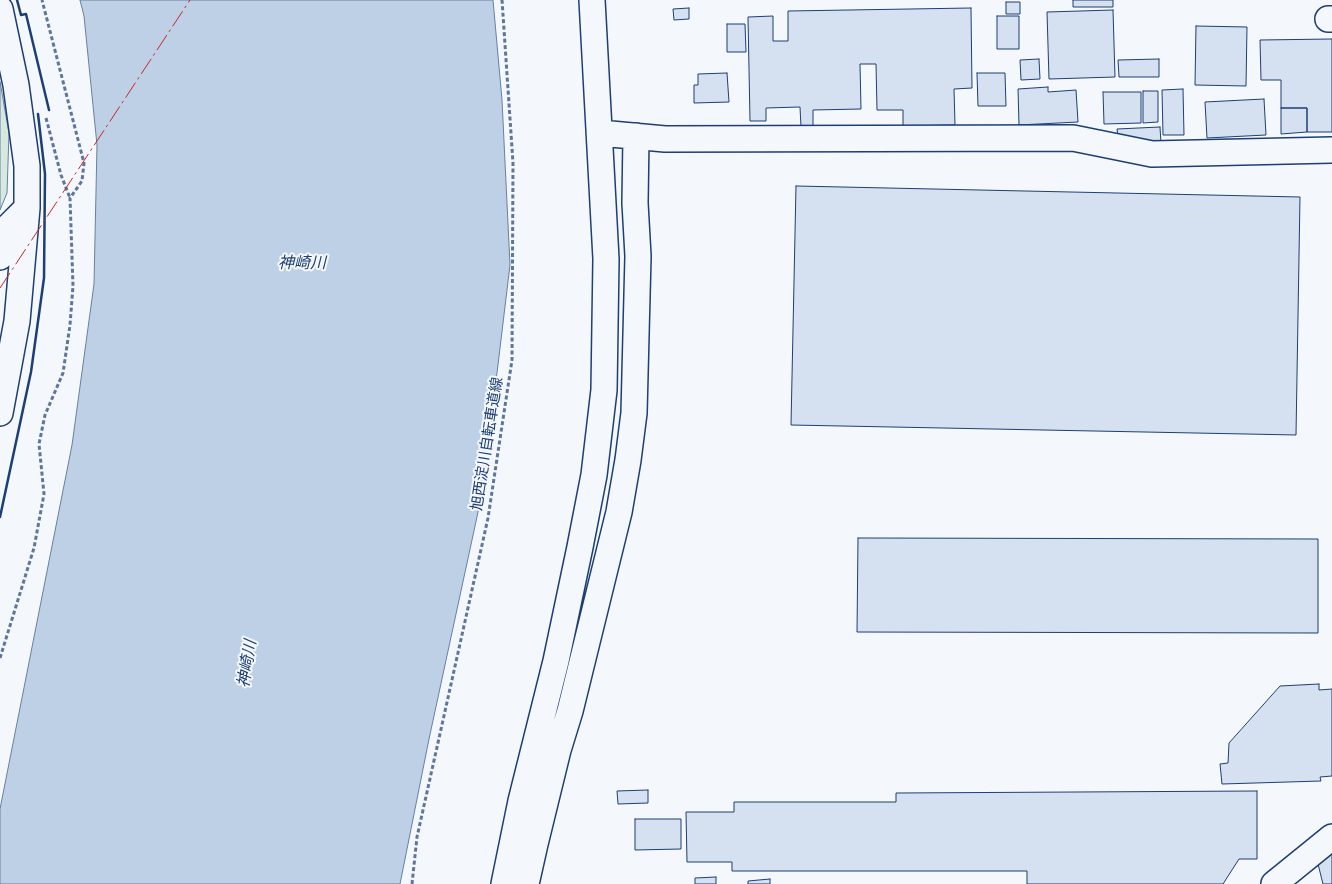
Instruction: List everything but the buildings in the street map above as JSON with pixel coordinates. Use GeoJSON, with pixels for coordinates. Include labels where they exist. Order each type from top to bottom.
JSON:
{"type":"FeatureCollection","features":[{"type":"Feature","properties":{"kind":"street"},"geometry":{"type":"LineString","coordinates":[[504,884],[521,801],[556,661],[594,475],[604,390],[606,259],[592,0]]}},
{"type":"Feature","properties":{"kind":"street"},"geometry":{"type":"LineString","coordinates":[[0,9],[16,85],[27,166],[27,208],[18,321],[0,413]]}},
{"type":"Feature","properties":{"kind":"street"},"geometry":{"type":"LineString","coordinates":[[600,133],[665,139],[1073,138],[1152,154],[1332,150]]}},
{"type":"Feature","properties":{"kind":"street"},"geometry":{"type":"LineString","coordinates":[[526,884],[534,844],[570,711],[614,531],[627,468],[634,413],[638,256],[635,203],[636,136]]}},
{"type":"Feature","properties":{"kind":"street"},"geometry":{"type":"LineString","coordinates":[[0,257],[3,232],[27,208]]}},
{"type":"Feature","properties":{"kind":"street"},"geometry":{"type":"LineString","coordinates":[[1274,884],[1332,837]]}},
{"type":"Feature","properties":{"kind":"path"},"geometry":{"type":"LineString","coordinates":[[0,658],[34,548],[44,494],[39,444],[45,415],[63,373],[70,325],[72,286],[70,198],[82,181],[84,163],[42,0]]}},
{"type":"Feature","properties":{"kind":"path","name":"旭西淀川自転車道線"},"geometry":{"type":"LineString","coordinates":[[412,884],[417,837],[488,518],[512,360],[513,162],[502,0]]}},
{"type":"Feature","properties":{"kind":"shaded area"},"geometry":{"type":"Polygon","coordinates":[[[0,82],[9,133],[7,193],[0,210],[0,82]]]}},
{"type":"Feature","properties":{"kind":"water","name":"神崎川"},"geometry":{"type":"Polygon","coordinates":[[[80,0],[493,0],[502,100],[510,265],[483,489],[400,884],[0,884],[0,809],[72,445],[94,284],[97,145],[84,16],[80,0]]]}},
{"type":"Feature","properties":{"kind":"wall"},"geometry":{"type":"LineString","coordinates":[[17,0],[21,15],[26,14],[49,110]]}},
{"type":"Feature","properties":{"kind":"wall"},"geometry":{"type":"LineString","coordinates":[[0,517],[31,372],[44,278],[45,174],[38,114]]}},
{"type":"Feature","properties":{"kind":"power"},"geometry":{"type":"LineString","coordinates":[[0,288],[190,0]]}}]}
